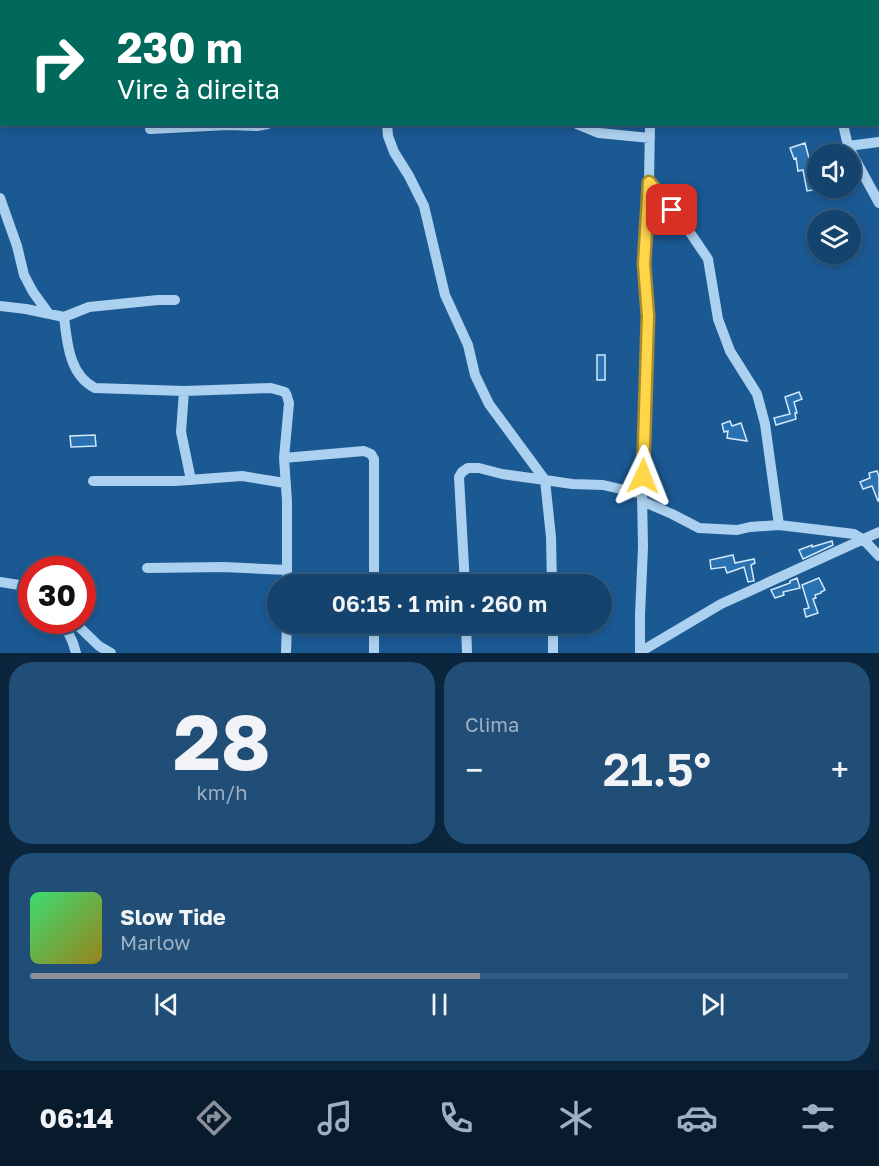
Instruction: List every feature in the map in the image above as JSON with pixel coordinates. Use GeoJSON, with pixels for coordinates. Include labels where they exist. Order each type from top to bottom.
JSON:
{"type":"FeatureCollection","features":[{"type":"Feature","properties":{"kind":"street"},"geometry":{"type":"LineString","coordinates":[[150,129],[208,126]]}},
{"type":"Feature","properties":{"kind":"street"},"geometry":{"type":"LineString","coordinates":[[387,126],[394,152],[424,206],[445,295],[468,345],[475,375],[489,404],[545,480],[551,537],[552,574]]}},
{"type":"Feature","properties":{"kind":"street"},"geometry":{"type":"LineString","coordinates":[[580,126],[599,133],[651,138]]}},
{"type":"Feature","properties":{"kind":"street"},"geometry":{"type":"LineString","coordinates":[[640,653],[648,316],[644,264],[650,126]]}},
{"type":"Feature","properties":{"kind":"street"},"geometry":{"type":"LineString","coordinates":[[843,126],[848,144]]}},
{"type":"Feature","properties":{"kind":"street"},"geometry":{"type":"LineString","coordinates":[[861,144],[879,142]]}},
{"type":"Feature","properties":{"kind":"street"},"geometry":{"type":"LineString","coordinates":[[861,170],[879,204]]}},
{"type":"Feature","properties":{"kind":"street"},"geometry":{"type":"LineString","coordinates":[[649,182],[692,234],[708,259],[718,319],[730,351],[757,394],[765,424],[780,525]]}},
{"type":"Feature","properties":{"kind":"street"},"geometry":{"type":"LineString","coordinates":[[0,198],[17,246],[24,275],[49,314]]}},
{"type":"Feature","properties":{"kind":"street"},"geometry":{"type":"LineString","coordinates":[[0,306],[64,316],[89,307],[175,300]]}},
{"type":"Feature","properties":{"kind":"street"},"geometry":{"type":"LineString","coordinates":[[64,316],[66,343],[75,367],[79,375],[95,388],[184,391],[271,388],[285,392],[289,403],[284,458],[287,501],[287,574]]}},
{"type":"Feature","properties":{"kind":"street"},"geometry":{"type":"LineString","coordinates":[[184,391],[181,432],[191,480]]}},
{"type":"Feature","properties":{"kind":"street"},"geometry":{"type":"LineString","coordinates":[[284,458],[364,451],[371,454],[374,459],[374,574]]}},
{"type":"Feature","properties":{"kind":"street"},"geometry":{"type":"LineString","coordinates":[[465,574],[459,477],[468,468],[572,484],[603,485],[642,497],[699,528],[737,530],[750,526],[780,525],[854,534],[864,540],[879,556]]}},
{"type":"Feature","properties":{"kind":"street"},"geometry":{"type":"LineString","coordinates":[[93,481],[191,480],[242,476],[285,483]]}},
{"type":"Feature","properties":{"kind":"street"},"geometry":{"type":"LineString","coordinates":[[640,653],[721,604],[879,532]]}},
{"type":"Feature","properties":{"kind":"street"},"geometry":{"type":"LineString","coordinates":[[147,568],[223,567],[287,570]]}},
{"type":"Feature","properties":{"kind":"street"},"geometry":{"type":"LineString","coordinates":[[0,582],[18,585]]}},
{"type":"Feature","properties":{"kind":"street"},"geometry":{"type":"LineString","coordinates":[[70,634],[76,653]]}},
{"type":"Feature","properties":{"kind":"street"},"geometry":{"type":"LineString","coordinates":[[87,634],[99,646],[111,653]]}},
{"type":"Feature","properties":{"kind":"street"},"geometry":{"type":"LineString","coordinates":[[286,653],[287,634]]}},
{"type":"Feature","properties":{"kind":"street"},"geometry":{"type":"LineString","coordinates":[[374,634],[374,653]]}},
{"type":"Feature","properties":{"kind":"street"},"geometry":{"type":"LineString","coordinates":[[466,634],[467,653]]}},
{"type":"Feature","properties":{"kind":"street"},"geometry":{"type":"LineString","coordinates":[[553,634],[553,653]]}},
{"type":"Feature","properties":{"kind":"building"},"geometry":{"type":"Polygon","coordinates":[[[805,143],[807,191],[803,170],[798,171],[796,158],[794,159],[790,148],[805,143]]]}},
{"type":"Feature","properties":{"kind":"building"},"geometry":{"type":"Polygon","coordinates":[[[597,355],[605,355],[605,380],[597,380],[597,355]]]}},
{"type":"Feature","properties":{"kind":"building"},"geometry":{"type":"Polygon","coordinates":[[[799,392],[802,399],[794,402],[796,419],[776,425],[774,418],[790,414],[785,397],[799,392]]]}},
{"type":"Feature","properties":{"kind":"building"},"geometry":{"type":"Polygon","coordinates":[[[730,421],[732,426],[741,423],[747,441],[727,438],[728,431],[724,432],[722,424],[730,421]]]}},
{"type":"Feature","properties":{"kind":"building"},"geometry":{"type":"Polygon","coordinates":[[[95,435],[96,446],[71,447],[70,436],[95,435]]]}},
{"type":"Feature","properties":{"kind":"building"},"geometry":{"type":"Polygon","coordinates":[[[877,471],[879,501],[872,486],[863,489],[860,482],[870,478],[869,473],[877,471]]]}},
{"type":"Feature","properties":{"kind":"building"},"geometry":{"type":"Polygon","coordinates":[[[832,541],[833,545],[803,559],[799,550],[812,545],[812,547],[832,541]]]}},
{"type":"Feature","properties":{"kind":"building"},"geometry":{"type":"Polygon","coordinates":[[[733,555],[735,563],[754,559],[755,563],[751,565],[754,581],[748,582],[744,567],[727,573],[725,567],[711,569],[710,560],[733,555]]]}},
{"type":"Feature","properties":{"kind":"building"},"geometry":{"type":"Polygon","coordinates":[[[797,578],[800,588],[783,592],[784,595],[775,598],[771,590],[797,578]]]}},
{"type":"Feature","properties":{"kind":"building"},"geometry":{"type":"Polygon","coordinates":[[[819,578],[825,590],[815,595],[816,598],[813,599],[818,613],[806,617],[804,609],[809,608],[802,585],[819,578]]]}},
{"type":"Feature","properties":{"kind":"route"},"geometry":{"type":"LineString","coordinates":[[643,476],[648,316],[644,264],[649,182],[672,210]]}}]}
